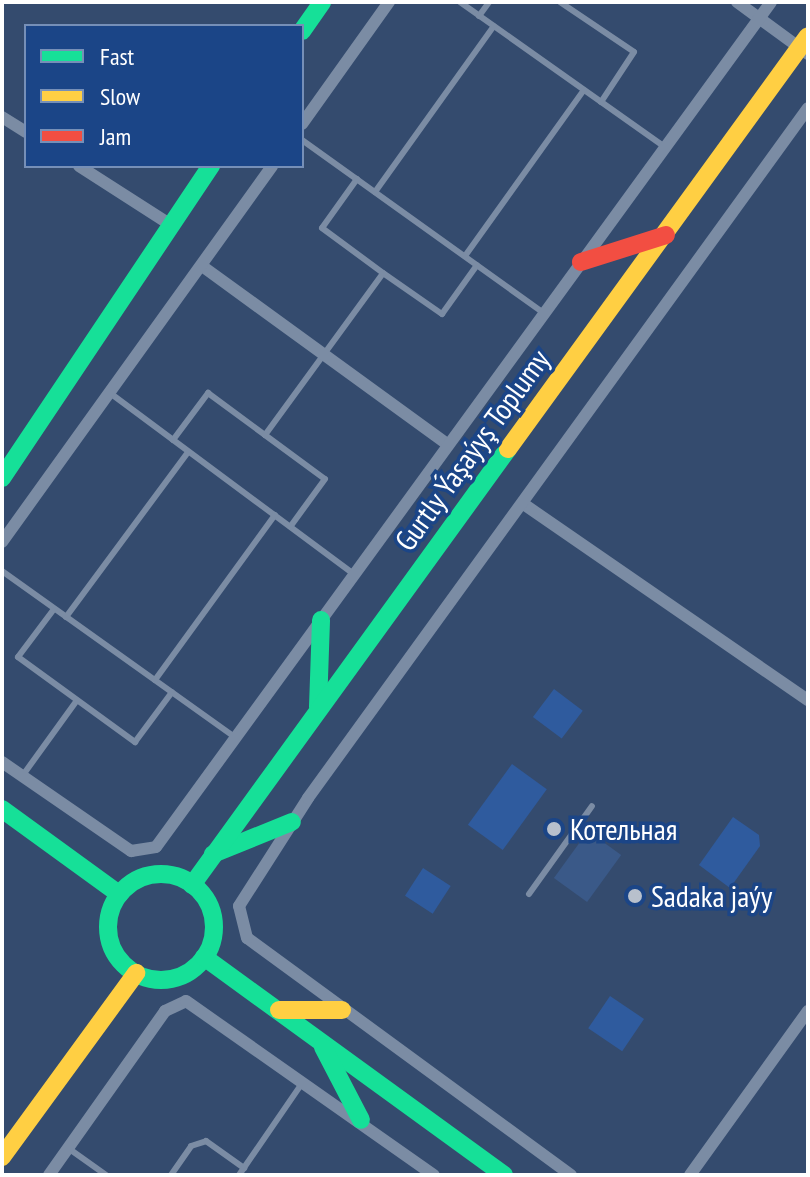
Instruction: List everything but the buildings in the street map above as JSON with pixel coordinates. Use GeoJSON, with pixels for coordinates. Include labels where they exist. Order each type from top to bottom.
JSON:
{"type":"FeatureCollection","features":[{"type":"Feature","properties":{"kind":"street"},"geometry":{"type":"LineString","coordinates":[[304,28],[322,2]]}},
{"type":"Feature","properties":{"kind":"street"},"geometry":{"type":"LineString","coordinates":[[304,121],[389,2]]}},
{"type":"Feature","properties":{"kind":"street"},"geometry":{"type":"LineString","coordinates":[[737,2],[805,46]]}},
{"type":"Feature","properties":{"kind":"street"},"geometry":{"type":"LineString","coordinates":[[2,762],[131,851],[141,852],[156,847],[771,2]]}},
{"type":"Feature","properties":{"kind":"street","name":"Gurtly Ýaşaýyş Toplumy"},"geometry":{"type":"LineString","coordinates":[[192,885],[318,707],[805,46]]}},
{"type":"Feature","properties":{"kind":"street"},"geometry":{"type":"LineString","coordinates":[[571,1175],[247,938],[239,906],[243,893],[292,822],[525,505],[808,108]]}},
{"type":"Feature","properties":{"kind":"street"},"geometry":{"type":"LineString","coordinates":[[2,117],[24,131]]}},
{"type":"Feature","properties":{"kind":"street"},"geometry":{"type":"LineString","coordinates":[[82,168],[171,225]]}},
{"type":"Feature","properties":{"kind":"street"},"geometry":{"type":"LineString","coordinates":[[2,478],[210,168]]}},
{"type":"Feature","properties":{"kind":"street"},"geometry":{"type":"LineString","coordinates":[[2,542],[271,168]]}},
{"type":"Feature","properties":{"kind":"street"},"geometry":{"type":"LineString","coordinates":[[581,262],[666,235]]}},
{"type":"Feature","properties":{"kind":"street"},"geometry":{"type":"LineString","coordinates":[[202,266],[448,445]]}},
{"type":"Feature","properties":{"kind":"street"},"geometry":{"type":"LineString","coordinates":[[525,505],[808,700]]}},
{"type":"Feature","properties":{"kind":"street"},"geometry":{"type":"LineString","coordinates":[[318,707],[321,620]]}},
{"type":"Feature","properties":{"kind":"street"},"geometry":{"type":"LineString","coordinates":[[2,809],[119,894]]}},
{"type":"Feature","properties":{"kind":"street"},"geometry":{"type":"LineString","coordinates":[[213,854],[292,822]]}},
{"type":"Feature","properties":{"kind":"street"},"geometry":{"type":"LineString","coordinates":[[155,874],[176,876],[192,885],[207,901],[213,920],[204,957],[173,978],[136,973],[120,960],[110,942],[110,912],[119,894],[135,880],[155,874]]}},
{"type":"Feature","properties":{"kind":"street"},"geometry":{"type":"LineString","coordinates":[[204,957],[504,1175]]}},
{"type":"Feature","properties":{"kind":"street"},"geometry":{"type":"LineString","coordinates":[[2,1157],[136,973]]}},
{"type":"Feature","properties":{"kind":"street"},"geometry":{"type":"LineString","coordinates":[[49,1175],[174,1003],[198,1007],[361,1120],[434,1175]]}},
{"type":"Feature","properties":{"kind":"street"},"geometry":{"type":"LineString","coordinates":[[279,1010],[342,1010]]}},
{"type":"Feature","properties":{"kind":"street"},"geometry":{"type":"LineString","coordinates":[[690,1175],[808,1011]]}},
{"type":"Feature","properties":{"kind":"street"},"geometry":{"type":"LineString","coordinates":[[322,1044],[361,1120]]}},
{"type":"Feature","properties":{"kind":"lane"},"geometry":{"type":"LineString","coordinates":[[460,2],[665,147]]}},
{"type":"Feature","properties":{"kind":"lane"},"geometry":{"type":"LineString","coordinates":[[479,16],[489,2]]}},
{"type":"Feature","properties":{"kind":"lane"},"geometry":{"type":"LineString","coordinates":[[560,2],[634,52],[601,102]]}},
{"type":"Feature","properties":{"kind":"lane"},"geometry":{"type":"LineString","coordinates":[[571,10],[577,2]]}},
{"type":"Feature","properties":{"kind":"lane"},"geometry":{"type":"LineString","coordinates":[[375,192],[494,26]]}},
{"type":"Feature","properties":{"kind":"lane"},"geometry":{"type":"LineString","coordinates":[[465,256],[584,90]]}},
{"type":"Feature","properties":{"kind":"lane"},"geometry":{"type":"LineString","coordinates":[[304,141],[544,313]]}},
{"type":"Feature","properties":{"kind":"lane"},"geometry":{"type":"LineString","coordinates":[[357,179],[322,228],[383,273],[442,314],[477,265]]}},
{"type":"Feature","properties":{"kind":"lane"},"geometry":{"type":"LineString","coordinates":[[265,435],[383,273]]}},
{"type":"Feature","properties":{"kind":"lane"},"geometry":{"type":"LineString","coordinates":[[110,393],[354,574]]}},
{"type":"Feature","properties":{"kind":"lane"},"geometry":{"type":"LineString","coordinates":[[173,440],[208,393],[325,479],[290,527]]}},
{"type":"Feature","properties":{"kind":"lane"},"geometry":{"type":"LineString","coordinates":[[66,617],[188,452]]}},
{"type":"Feature","properties":{"kind":"lane"},"geometry":{"type":"LineString","coordinates":[[155,680],[275,515]]}},
{"type":"Feature","properties":{"kind":"lane"},"geometry":{"type":"LineString","coordinates":[[2,571],[235,737]]}},
{"type":"Feature","properties":{"kind":"lane"},"geometry":{"type":"LineString","coordinates":[[54,609],[18,657],[135,742],[172,692]]}},
{"type":"Feature","properties":{"kind":"lane"},"geometry":{"type":"LineString","coordinates":[[22,776],[77,700]]}},
{"type":"Feature","properties":{"kind":"lane"},"geometry":{"type":"LineString","coordinates":[[529,894],[592,806]]}},
{"type":"Feature","properties":{"kind":"lane"},"geometry":{"type":"LineString","coordinates":[[239,1175],[303,1082]]}},
{"type":"Feature","properties":{"kind":"lane"},"geometry":{"type":"LineString","coordinates":[[171,1175],[191,1146],[206,1141],[244,1168]]}},
{"type":"Feature","properties":{"kind":"lane"},"geometry":{"type":"LineString","coordinates":[[68,1148],[106,1175]]}},
{"type":"Feature","properties":{"kind":"shaded area"},"geometry":{"type":"Polygon","coordinates":[[[554,689],[583,711],[562,739],[533,717],[554,689]]]}},
{"type":"Feature","properties":{"kind":"shaded area"},"geometry":{"type":"Polygon","coordinates":[[[512,764],[547,789],[503,850],[468,825],[512,764]]]}},
{"type":"Feature","properties":{"kind":"shaded area"},"geometry":{"type":"Polygon","coordinates":[[[733,817],[759,835],[760,846],[730,888],[699,865],[733,817]]]}},
{"type":"Feature","properties":{"kind":"shaded area"},"geometry":{"type":"Polygon","coordinates":[[[588,831],[621,855],[587,902],[554,878],[588,831]]]}},
{"type":"Feature","properties":{"kind":"shaded area"},"geometry":{"type":"Polygon","coordinates":[[[423,868],[451,886],[433,914],[405,896],[423,868]]]}},
{"type":"Feature","properties":{"kind":"shaded area"},"geometry":{"type":"Polygon","coordinates":[[[610,996],[644,1019],[622,1051],[588,1028],[610,996]]]}},
{"type":"Feature","properties":{"kind":"traffic: fast"},"geometry":{"type":"LineString","coordinates":[[304,28],[322,2]]}},
{"type":"Feature","properties":{"kind":"traffic: fast"},"geometry":{"type":"LineString","coordinates":[[2,478],[210,168]]}},
{"type":"Feature","properties":{"kind":"traffic: fast"},"geometry":{"type":"LineString","coordinates":[[192,885],[508,449]]}},
{"type":"Feature","properties":{"kind":"traffic: fast"},"geometry":{"type":"LineString","coordinates":[[318,707],[321,620]]}},
{"type":"Feature","properties":{"kind":"traffic: fast"},"geometry":{"type":"LineString","coordinates":[[2,809],[119,894]]}},
{"type":"Feature","properties":{"kind":"traffic: fast"},"geometry":{"type":"LineString","coordinates":[[213,854],[292,822]]}},
{"type":"Feature","properties":{"kind":"traffic: fast"},"geometry":{"type":"LineString","coordinates":[[161,874],[181,878],[198,890],[210,907],[214,927],[210,947],[198,964],[181,976],[161,980],[141,976],[124,964],[112,947],[108,927],[112,907],[124,890],[141,878],[161,874]]}},
{"type":"Feature","properties":{"kind":"traffic: fast"},"geometry":{"type":"LineString","coordinates":[[204,957],[504,1175]]}},
{"type":"Feature","properties":{"kind":"traffic: fast"},"geometry":{"type":"LineString","coordinates":[[323,1047],[361,1120]]}},
{"type":"Feature","properties":{"kind":"traffic: slow"},"geometry":{"type":"LineString","coordinates":[[508,449],[808,36]]}},
{"type":"Feature","properties":{"kind":"traffic: slow"},"geometry":{"type":"LineString","coordinates":[[2,1157],[136,973]]}},
{"type":"Feature","properties":{"kind":"traffic: slow"},"geometry":{"type":"LineString","coordinates":[[279,1010],[342,1010]]}},
{"type":"Feature","properties":{"kind":"traffic: jam"},"geometry":{"type":"LineString","coordinates":[[581,262],[666,235]]}},
{"type":"Feature","properties":{"kind":"place","name":"Котельная"},"geometry":{"type":"Point","coordinates":[554,829]}},
{"type":"Feature","properties":{"kind":"place","name":"Sadaka jaýy"},"geometry":{"type":"Point","coordinates":[635,896]}}]}
